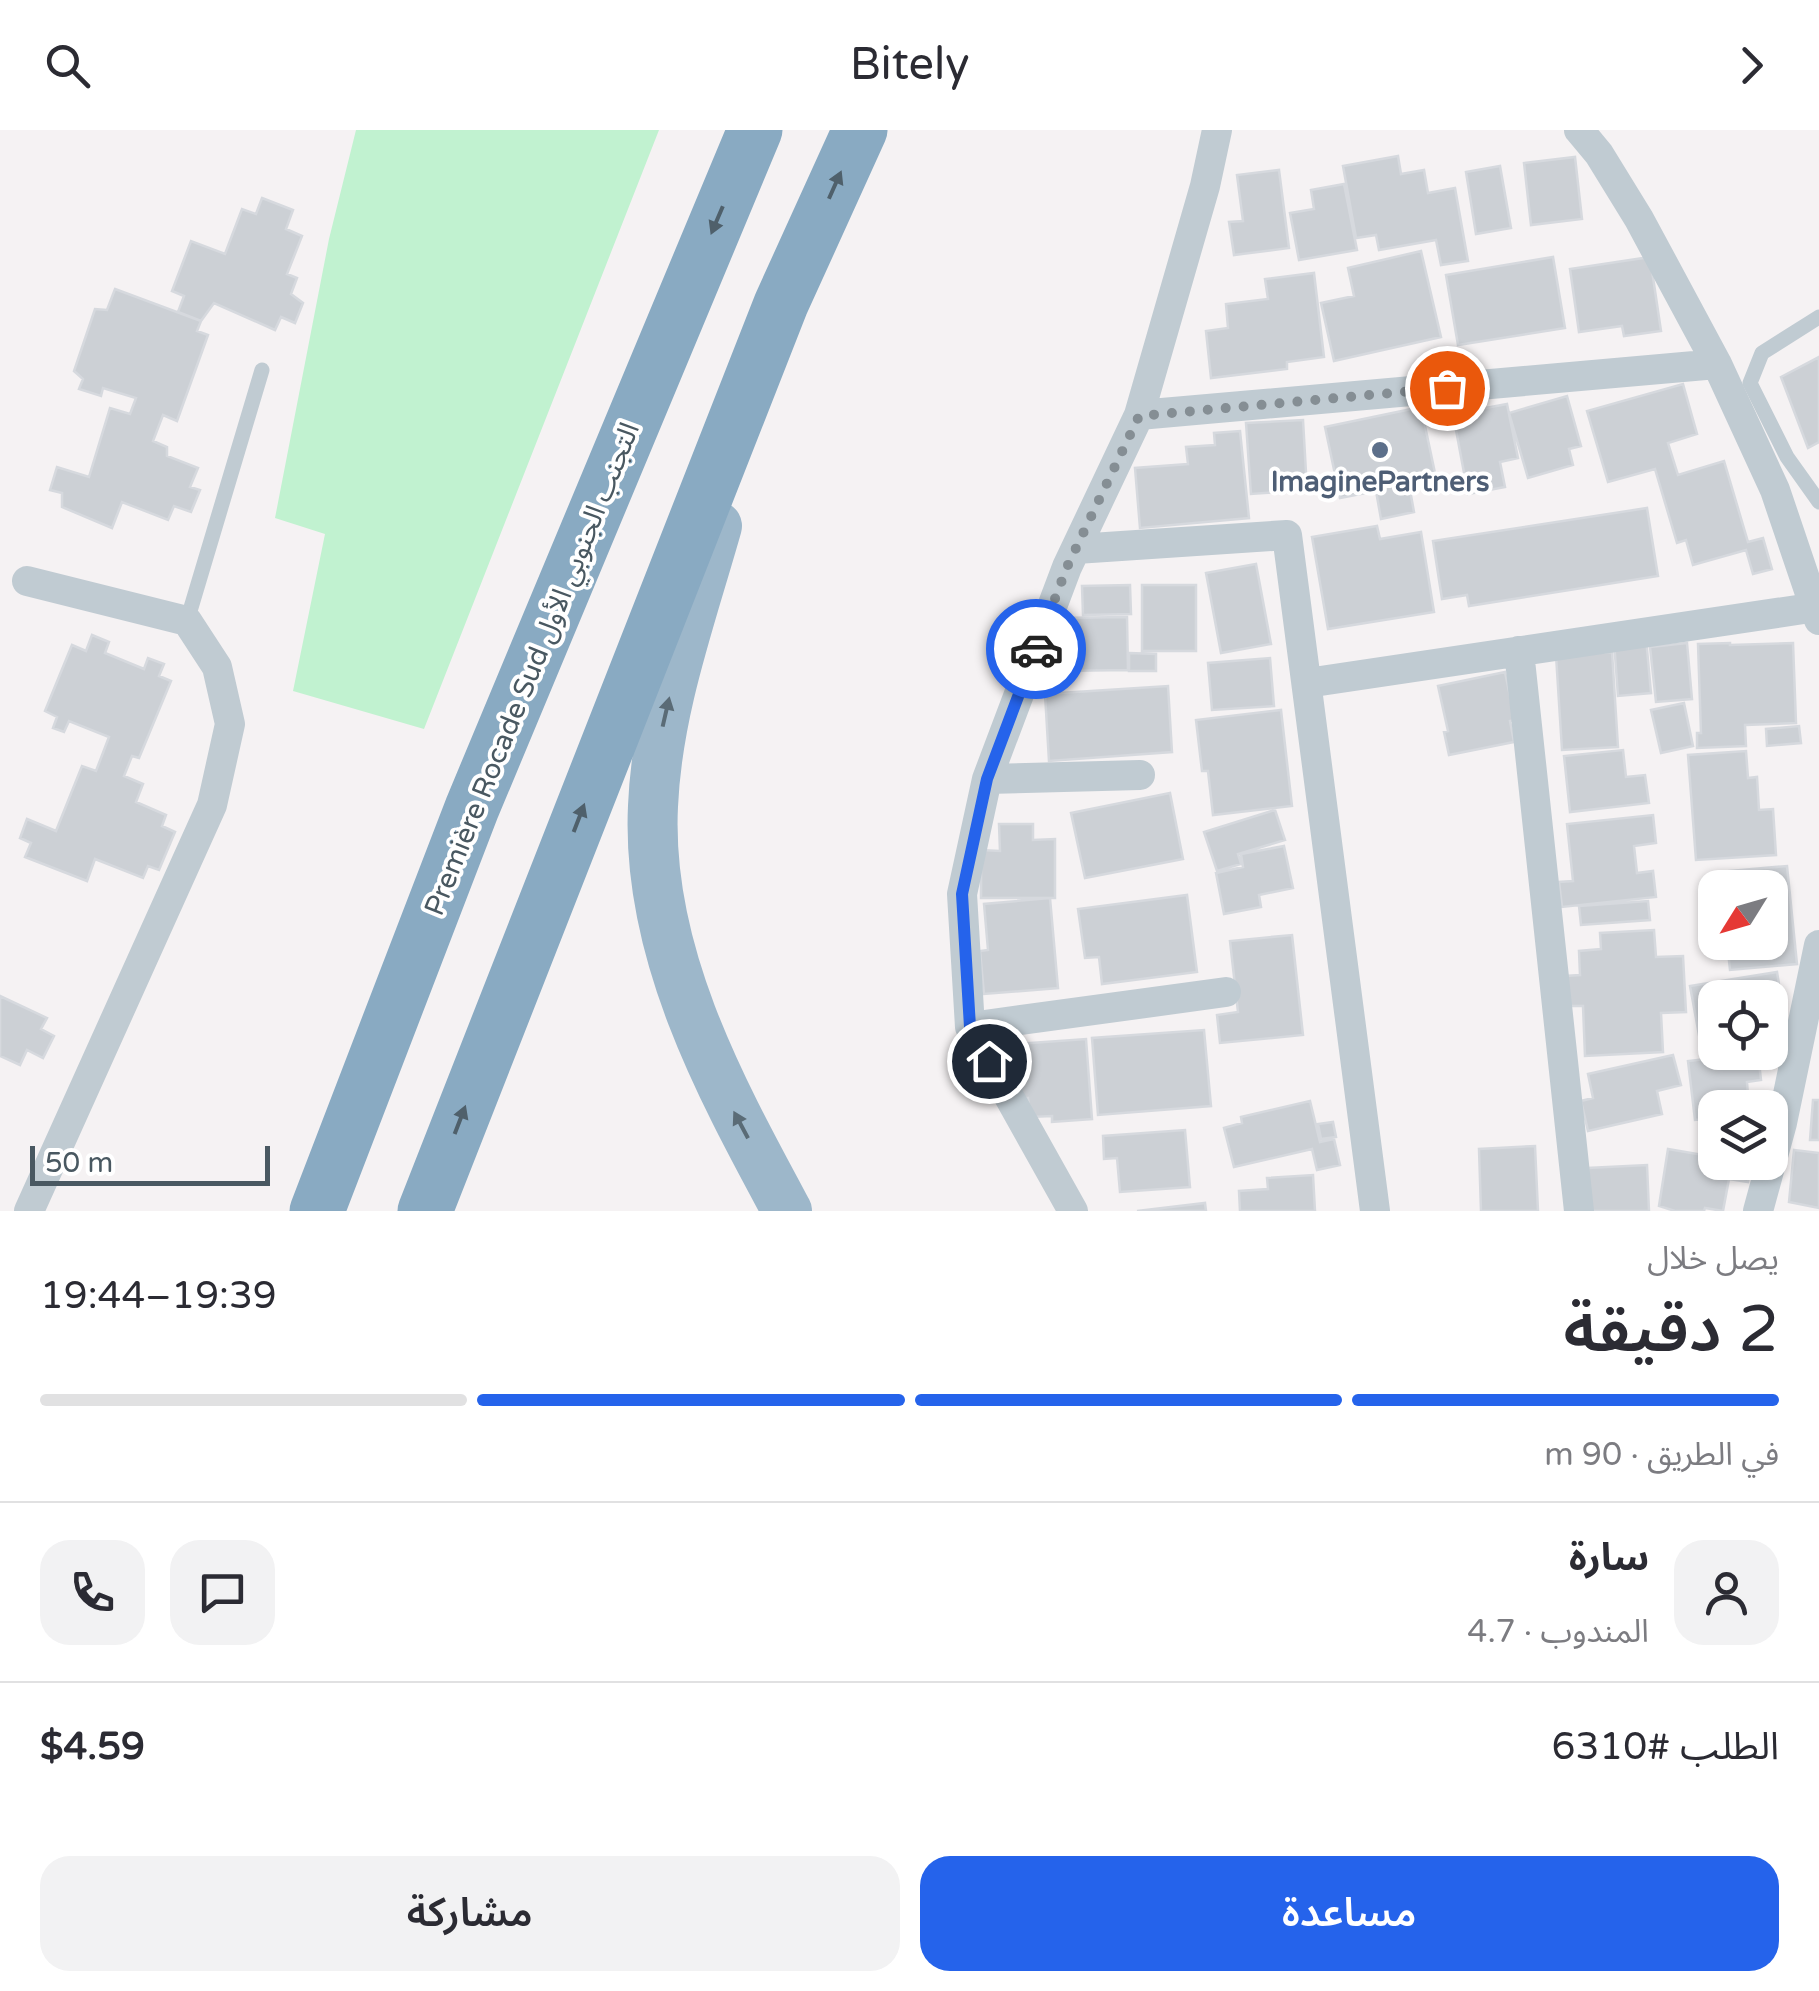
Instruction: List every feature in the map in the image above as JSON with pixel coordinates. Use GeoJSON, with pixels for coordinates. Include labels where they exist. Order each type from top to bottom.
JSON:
{"type":"FeatureCollection","features":[{"type":"Feature","properties":{"kind":"highway","name":"Première Rocade Sud التجنب الجنوبي الأول"},"geometry":{"type":"LineString","coordinates":[[317,1211],[472,808],[754,130]]}},
{"type":"Feature","properties":{"kind":"highway"},"geometry":{"type":"LineString","coordinates":[[425,1211],[781,304],[860,130]]}},
{"type":"Feature","properties":{"kind":"highway"},"geometry":{"type":"LineString","coordinates":[[781,304],[663,720],[653,807],[656,878],[672,952],[695,1026],[733,1111],[788,1211]]}},
{"type":"Feature","properties":{"kind":"highway"},"geometry":{"type":"LineString","coordinates":[[286,1211],[407,908],[472,808]]}},
{"type":"Feature","properties":{"kind":"street"},"geometry":{"type":"LineString","coordinates":[[1073,1211],[970,1027],[962,894],[987,779],[1076,550],[1139,416],[1205,186],[1217,130]]}},
{"type":"Feature","properties":{"kind":"street"},"geometry":{"type":"LineString","coordinates":[[1308,683],[1518,651],[1818,614],[1774,490],[1717,364],[1639,219],[1600,154],[1580,130]]}},
{"type":"Feature","properties":{"kind":"street"},"geometry":{"type":"LineString","coordinates":[[1139,416],[1717,364]]}},
{"type":"Feature","properties":{"kind":"street"},"geometry":{"type":"LineString","coordinates":[[1076,550],[1287,535],[1375,1211]]}},
{"type":"Feature","properties":{"kind":"street"},"geometry":{"type":"LineString","coordinates":[[27,581],[188,620],[217,667],[230,724],[212,805],[29,1211]]}},
{"type":"Feature","properties":{"kind":"street"},"geometry":{"type":"LineString","coordinates":[[1518,651],[1579,1211]]}},
{"type":"Feature","properties":{"kind":"street"},"geometry":{"type":"LineString","coordinates":[[987,779],[1140,775]]}},
{"type":"Feature","properties":{"kind":"street"},"geometry":{"type":"LineString","coordinates":[[1758,1211],[1782,1123],[1819,945]]}},
{"type":"Feature","properties":{"kind":"street"},"geometry":{"type":"LineString","coordinates":[[970,1027],[1226,992]]}},
{"type":"Feature","properties":{"kind":"lane"},"geometry":{"type":"LineString","coordinates":[[1819,316],[1762,353],[1750,383],[1787,457],[1819,502]]}},
{"type":"Feature","properties":{"kind":"lane"},"geometry":{"type":"LineString","coordinates":[[188,620],[262,370]]}},
{"type":"Feature","properties":{"kind":"green space"},"geometry":{"type":"Polygon","coordinates":[[[356,130],[659,130],[424,729],[293,691],[325,534],[275,518],[329,239],[356,130]]]}},
{"type":"Feature","properties":{"kind":"building"},"geometry":{"type":"Polygon","coordinates":[[[1398,156],[1401,174],[1424,170],[1428,193],[1455,188],[1468,261],[1441,265],[1436,240],[1379,250],[1376,235],[1356,238],[1343,166],[1398,156]]]}},
{"type":"Feature","properties":{"kind":"building"},"geometry":{"type":"Polygon","coordinates":[[[1575,157],[1582,219],[1531,225],[1524,163],[1575,157]]]}},
{"type":"Feature","properties":{"kind":"building"},"geometry":{"type":"Polygon","coordinates":[[[1500,166],[1511,228],[1476,234],[1466,172],[1500,166]]]}},
{"type":"Feature","properties":{"kind":"building"},"geometry":{"type":"Polygon","coordinates":[[[1279,170],[1289,248],[1234,255],[1229,222],[1243,221],[1237,175],[1279,170]]]}},
{"type":"Feature","properties":{"kind":"building"},"geometry":{"type":"Polygon","coordinates":[[[1344,184],[1357,250],[1299,260],[1290,213],[1314,209],[1311,190],[1344,184]]]}},
{"type":"Feature","properties":{"kind":"building"},"geometry":{"type":"Polygon","coordinates":[[[262,198],[293,210],[286,229],[302,236],[287,274],[297,278],[291,294],[303,303],[295,323],[281,317],[275,330],[214,303],[201,321],[178,312],[184,296],[172,291],[191,241],[225,254],[242,209],[256,214],[262,198]]]}},
{"type":"Feature","properties":{"kind":"building"},"geometry":{"type":"Polygon","coordinates":[[[1421,251],[1441,337],[1334,361],[1321,303],[1354,296],[1348,268],[1421,251]]]}},
{"type":"Feature","properties":{"kind":"building"},"geometry":{"type":"Polygon","coordinates":[[[1553,257],[1565,328],[1458,345],[1446,275],[1553,257]]]}},
{"type":"Feature","properties":{"kind":"building"},"geometry":{"type":"Polygon","coordinates":[[[1650,257],[1661,331],[1624,336],[1622,326],[1579,332],[1570,269],[1650,257]]]}},
{"type":"Feature","properties":{"kind":"building"},"geometry":{"type":"Polygon","coordinates":[[[1314,273],[1324,357],[1287,362],[1287,369],[1211,378],[1206,331],[1228,328],[1226,304],[1268,299],[1265,279],[1314,273]]]}},
{"type":"Feature","properties":{"kind":"building"},"geometry":{"type":"Polygon","coordinates":[[[115,289],[201,321],[197,331],[208,335],[177,421],[163,415],[153,441],[167,447],[167,456],[198,468],[190,487],[200,490],[191,512],[174,506],[168,520],[122,502],[112,528],[62,507],[62,493],[50,490],[57,467],[89,477],[110,408],[130,414],[136,398],[103,388],[101,396],[79,389],[83,379],[74,371],[95,309],[107,310],[115,289]]]}},
{"type":"Feature","properties":{"kind":"building"},"geometry":{"type":"Polygon","coordinates":[[[1819,357],[1819,442],[1808,448],[1781,377],[1819,357]]]}},
{"type":"Feature","properties":{"kind":"building"},"geometry":{"type":"Polygon","coordinates":[[[1683,384],[1697,434],[1668,443],[1678,475],[1724,461],[1748,542],[1763,538],[1772,569],[1753,574],[1746,550],[1693,565],[1686,540],[1677,543],[1655,469],[1608,482],[1587,411],[1683,384]]]}},
{"type":"Feature","properties":{"kind":"building"},"geometry":{"type":"Polygon","coordinates":[[[1567,396],[1581,446],[1569,449],[1573,465],[1528,478],[1509,413],[1567,396]]]}},
{"type":"Feature","properties":{"kind":"building"},"geometry":{"type":"Polygon","coordinates":[[[1507,404],[1518,458],[1500,462],[1505,487],[1468,494],[1453,414],[1507,404]]]}},
{"type":"Feature","properties":{"kind":"building","name":"ImaginePartners"},"geometry":{"type":"Polygon","coordinates":[[[1421,407],[1435,473],[1408,479],[1414,512],[1381,519],[1376,491],[1340,498],[1325,427],[1421,407]]]}},
{"type":"Feature","properties":{"kind":"building"},"geometry":{"type":"Polygon","coordinates":[[[1303,420],[1307,490],[1251,494],[1246,423],[1303,420]]]}},
{"type":"Feature","properties":{"kind":"building"},"geometry":{"type":"Polygon","coordinates":[[[1240,431],[1249,518],[1140,528],[1135,468],[1188,464],[1186,447],[1215,445],[1214,433],[1240,431]]]}},
{"type":"Feature","properties":{"kind":"building"},"geometry":{"type":"Polygon","coordinates":[[[1647,508],[1658,576],[1469,606],[1467,595],[1442,599],[1433,541],[1647,508]]]}},
{"type":"Feature","properties":{"kind":"building"},"geometry":{"type":"Polygon","coordinates":[[[1377,526],[1380,539],[1421,532],[1434,612],[1328,629],[1312,537],[1377,526]]]}},
{"type":"Feature","properties":{"kind":"building"},"geometry":{"type":"Polygon","coordinates":[[[1256,564],[1271,644],[1221,653],[1206,573],[1256,564]]]}},
{"type":"Feature","properties":{"kind":"building"},"geometry":{"type":"Polygon","coordinates":[[[1130,585],[1131,614],[1083,615],[1082,586],[1130,585]]]}},
{"type":"Feature","properties":{"kind":"building"},"geometry":{"type":"Polygon","coordinates":[[[1142,585],[1196,585],[1196,651],[1142,651],[1142,585]]]}},
{"type":"Feature","properties":{"kind":"building"},"geometry":{"type":"Polygon","coordinates":[[[1127,617],[1128,670],[1056,671],[1055,618],[1127,617]]]}},
{"type":"Feature","properties":{"kind":"building"},"geometry":{"type":"Polygon","coordinates":[[[92,635],[109,642],[105,653],[144,669],[148,658],[164,664],[159,676],[171,681],[139,758],[132,756],[124,776],[143,784],[136,802],[166,815],[162,826],[175,832],[159,870],[148,866],[143,878],[95,859],[87,881],[25,857],[31,843],[20,838],[27,819],[56,831],[82,766],[96,771],[109,737],[69,721],[64,732],[53,728],[57,717],[45,711],[72,645],[86,651],[92,635]]]}},
{"type":"Feature","properties":{"kind":"building"},"geometry":{"type":"Polygon","coordinates":[[[1646,638],[1651,693],[1618,696],[1614,641],[1646,638]]]}},
{"type":"Feature","properties":{"kind":"building"},"geometry":{"type":"Polygon","coordinates":[[[1687,643],[1692,699],[1656,702],[1650,647],[1687,643]]]}},
{"type":"Feature","properties":{"kind":"building"},"geometry":{"type":"Polygon","coordinates":[[[1793,643],[1796,723],[1745,725],[1746,746],[1697,748],[1697,733],[1701,733],[1698,644],[1793,643]]]}},
{"type":"Feature","properties":{"kind":"building"},"geometry":{"type":"Polygon","coordinates":[[[1612,652],[1618,747],[1562,750],[1556,655],[1612,652]]]}},
{"type":"Feature","properties":{"kind":"building"},"geometry":{"type":"Polygon","coordinates":[[[1129,653],[1156,654],[1156,671],[1129,671],[1129,653]]]}},
{"type":"Feature","properties":{"kind":"building"},"geometry":{"type":"Polygon","coordinates":[[[1270,658],[1274,706],[1212,710],[1208,663],[1270,658]]]}},
{"type":"Feature","properties":{"kind":"building"},"geometry":{"type":"Polygon","coordinates":[[[1505,672],[1515,720],[1510,721],[1514,742],[1449,755],[1438,686],[1505,672]]]}},
{"type":"Feature","properties":{"kind":"building"},"geometry":{"type":"Polygon","coordinates":[[[1168,686],[1172,752],[1049,761],[1045,694],[1168,686]]]}},
{"type":"Feature","properties":{"kind":"building"},"geometry":{"type":"Polygon","coordinates":[[[1684,703],[1693,746],[1661,753],[1651,710],[1684,703]]]}},
{"type":"Feature","properties":{"kind":"building"},"geometry":{"type":"Polygon","coordinates":[[[1281,710],[1292,806],[1213,815],[1208,771],[1202,771],[1196,720],[1281,710]]]}},
{"type":"Feature","properties":{"kind":"building"},"geometry":{"type":"Polygon","coordinates":[[[1799,726],[1801,743],[1767,746],[1766,729],[1799,726]]]}},
{"type":"Feature","properties":{"kind":"building"},"geometry":{"type":"Polygon","coordinates":[[[1623,750],[1626,777],[1645,775],[1649,803],[1570,812],[1564,756],[1623,750]]]}},
{"type":"Feature","properties":{"kind":"building"},"geometry":{"type":"Polygon","coordinates":[[[1746,751],[1748,778],[1757,777],[1759,810],[1773,809],[1776,855],[1696,860],[1688,755],[1746,751]]]}},
{"type":"Feature","properties":{"kind":"building"},"geometry":{"type":"Polygon","coordinates":[[[1170,793],[1183,859],[1085,878],[1071,813],[1170,793]]]}},
{"type":"Feature","properties":{"kind":"building"},"geometry":{"type":"Polygon","coordinates":[[[1275,810],[1285,840],[1238,854],[1241,864],[1217,871],[1204,832],[1275,810]]]}},
{"type":"Feature","properties":{"kind":"building"},"geometry":{"type":"Polygon","coordinates":[[[1653,815],[1656,843],[1634,846],[1637,873],[1653,871],[1656,897],[1562,907],[1559,882],[1573,881],[1567,824],[1653,815]]]}},
{"type":"Feature","properties":{"kind":"building"},"geometry":{"type":"Polygon","coordinates":[[[999,824],[1033,824],[1033,840],[1055,839],[1055,898],[981,898],[981,850],[1000,851],[999,824]]]}},
{"type":"Feature","properties":{"kind":"building"},"geometry":{"type":"Polygon","coordinates":[[[1284,846],[1293,888],[1259,895],[1261,907],[1224,914],[1216,873],[1243,867],[1241,854],[1284,846]]]}},
{"type":"Feature","properties":{"kind":"building"},"geometry":{"type":"Polygon","coordinates":[[[1787,866],[1787,870],[1742,870],[1787,866]]]}},
{"type":"Feature","properties":{"kind":"building"},"geometry":{"type":"Polygon","coordinates":[[[1788,876],[1797,964],[1730,970],[1729,960],[1788,960],[1788,876]]]}},
{"type":"Feature","properties":{"kind":"building"},"geometry":{"type":"Polygon","coordinates":[[[1187,895],[1197,972],[1102,984],[1099,957],[1085,958],[1078,909],[1187,895]]]}},
{"type":"Feature","properties":{"kind":"building"},"geometry":{"type":"Polygon","coordinates":[[[1050,898],[1058,988],[984,994],[980,951],[988,950],[984,904],[1050,898]]]}},
{"type":"Feature","properties":{"kind":"building"},"geometry":{"type":"Polygon","coordinates":[[[1648,901],[1650,920],[1581,925],[1579,906],[1648,901]]]}},
{"type":"Feature","properties":{"kind":"building"},"geometry":{"type":"Polygon","coordinates":[[[1654,930],[1656,957],[1683,956],[1686,1012],[1661,1013],[1663,1052],[1585,1056],[1583,1006],[1567,1006],[1565,976],[1580,975],[1579,951],[1601,949],[1600,933],[1654,930]]]}},
{"type":"Feature","properties":{"kind":"building"},"geometry":{"type":"Polygon","coordinates":[[[1292,935],[1303,1035],[1220,1043],[1217,1015],[1238,1012],[1230,941],[1292,935]]]}},
{"type":"Feature","properties":{"kind":"building"},"geometry":{"type":"Polygon","coordinates":[[[1777,972],[1778,980],[1727,980],[1777,972]]]}},
{"type":"Feature","properties":{"kind":"building"},"geometry":{"type":"Polygon","coordinates":[[[1698,985],[1698,1030],[1690,986],[1698,985]]]}},
{"type":"Feature","properties":{"kind":"building"},"geometry":{"type":"Polygon","coordinates":[[[0,996],[47,1018],[41,1029],[54,1036],[43,1058],[27,1050],[20,1065],[0,1056],[0,996]]]}},
{"type":"Feature","properties":{"kind":"building"},"geometry":{"type":"Polygon","coordinates":[[[1204,1030],[1211,1106],[1098,1115],[1092,1038],[1204,1030]]]}},
{"type":"Feature","properties":{"kind":"building"},"geometry":{"type":"Polygon","coordinates":[[[1086,1039],[1092,1119],[1052,1122],[1052,1116],[1030,1117],[1028,1098],[1021,1099],[1017,1044],[1086,1039]]]}},
{"type":"Feature","properties":{"kind":"building"},"geometry":{"type":"Polygon","coordinates":[[[1673,1055],[1681,1085],[1657,1091],[1662,1114],[1588,1131],[1581,1101],[1593,1098],[1588,1074],[1673,1055]]]}},
{"type":"Feature","properties":{"kind":"building"},"geometry":{"type":"Polygon","coordinates":[[[1698,1060],[1698,1070],[1760,1070],[1761,1080],[1747,1082],[1748,1090],[1698,1090],[1695,1120],[1688,1061],[1698,1060]]]}},
{"type":"Feature","properties":{"kind":"building"},"geometry":{"type":"Polygon","coordinates":[[[1813,1100],[1819,1100],[1819,1140],[1810,1140],[1813,1100]]]}},
{"type":"Feature","properties":{"kind":"building"},"geometry":{"type":"Polygon","coordinates":[[[1310,1101],[1320,1142],[1334,1139],[1340,1165],[1317,1170],[1312,1149],[1234,1167],[1224,1128],[1242,1123],[1241,1117],[1310,1101]]]}},
{"type":"Feature","properties":{"kind":"building"},"geometry":{"type":"Polygon","coordinates":[[[1333,1122],[1336,1137],[1321,1139],[1318,1124],[1333,1122]]]}},
{"type":"Feature","properties":{"kind":"building"},"geometry":{"type":"Polygon","coordinates":[[[1185,1130],[1190,1187],[1120,1192],[1117,1158],[1104,1159],[1103,1136],[1185,1130]]]}},
{"type":"Feature","properties":{"kind":"building"},"geometry":{"type":"Polygon","coordinates":[[[1535,1146],[1538,1211],[1481,1211],[1479,1149],[1535,1146]]]}},
{"type":"Feature","properties":{"kind":"building"},"geometry":{"type":"Polygon","coordinates":[[[1668,1149],[1698,1154],[1698,1180],[1729,1180],[1723,1211],[1675,1211],[1659,1206],[1668,1149]]]}},
{"type":"Feature","properties":{"kind":"building"},"geometry":{"type":"Polygon","coordinates":[[[1794,1150],[1819,1153],[1819,1208],[1789,1202],[1794,1150]]]}},
{"type":"Feature","properties":{"kind":"building"},"geometry":{"type":"Polygon","coordinates":[[[1647,1165],[1649,1211],[1590,1211],[1588,1168],[1647,1165]]]}},
{"type":"Feature","properties":{"kind":"building"},"geometry":{"type":"Polygon","coordinates":[[[1313,1175],[1315,1211],[1240,1211],[1239,1191],[1268,1189],[1267,1178],[1313,1175]]]}},
{"type":"Feature","properties":{"kind":"building"},"geometry":{"type":"Polygon","coordinates":[[[1205,1203],[1206,1211],[1137,1211],[1205,1203]]]}},
{"type":"Feature","properties":{"kind":"way so far"},"geometry":{"type":"LineString","coordinates":[[1036,649],[1067,567],[1139,416],[1447,388]]}},
{"type":"Feature","properties":{"kind":"place","name":"ImaginePartners"},"geometry":{"type":"Point","coordinates":[1380,450]}},
{"type":"Feature","properties":{"kind":"route"},"geometry":{"type":"LineString","coordinates":[[989,1061],[970,1027],[962,894],[987,779],[1036,649]]}}]}
